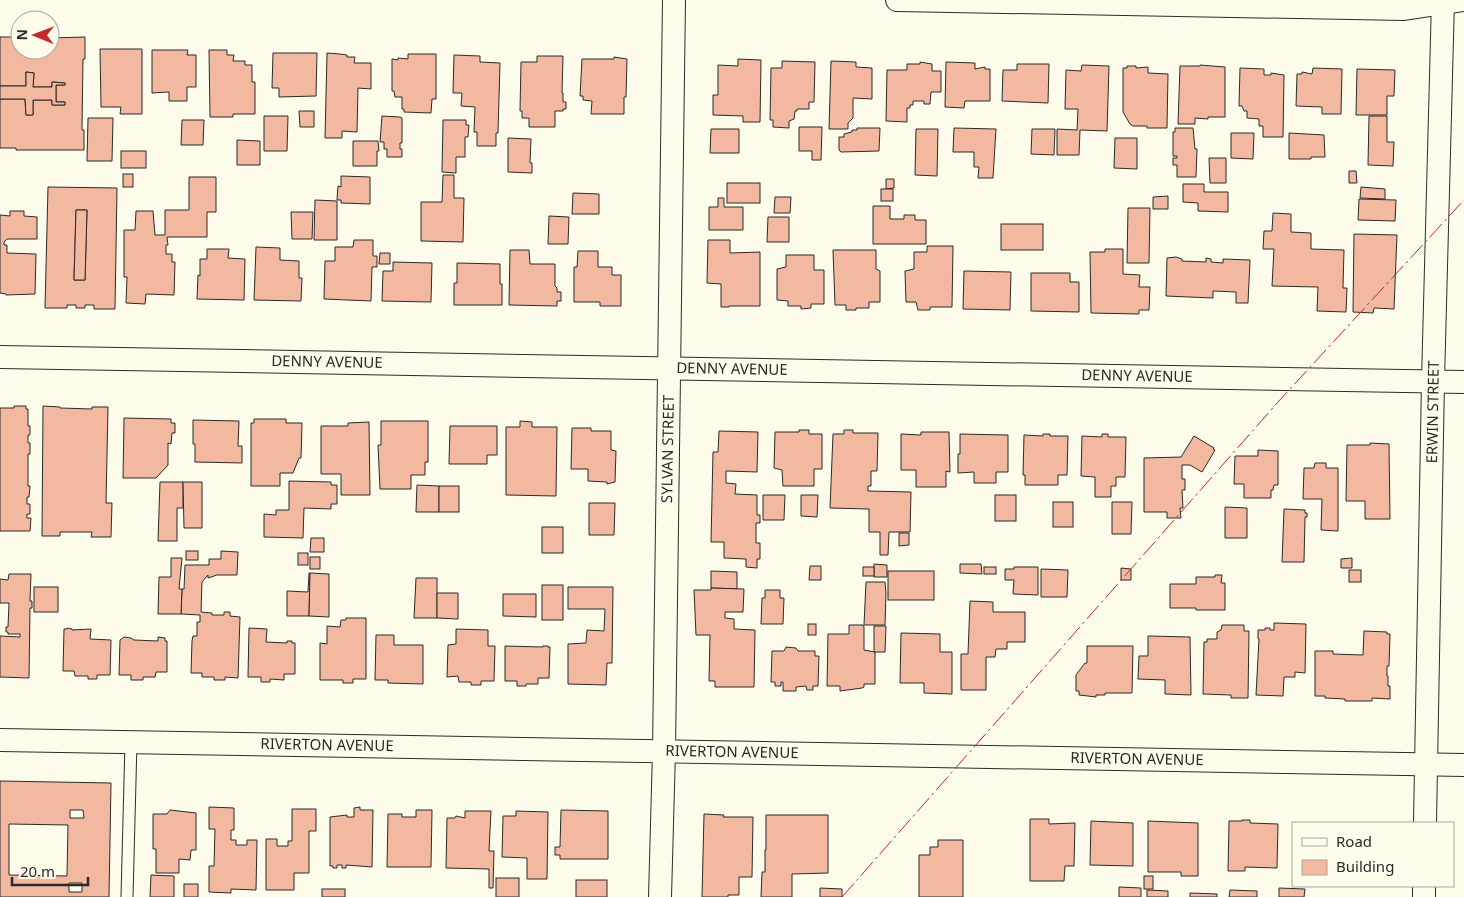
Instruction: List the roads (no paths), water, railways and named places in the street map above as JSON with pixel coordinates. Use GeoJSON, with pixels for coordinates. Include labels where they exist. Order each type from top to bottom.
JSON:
{"type":"FeatureCollection","features":[{"type":"Feature","properties":{"kind":"street","name":"SYLVAN STREET"},"geometry":{"type":"LineString","coordinates":[[660,897],[664,751],[674,0]]}},
{"type":"Feature","properties":{"kind":"street"},"geometry":{"type":"LineString","coordinates":[[897,0],[1404,8],[1450,1]]}},
{"type":"Feature","properties":{"kind":"street","name":"ERWIN STREET"},"geometry":{"type":"LineString","coordinates":[[1425,822],[1433,381],[1450,1]]}},
{"type":"Feature","properties":{"kind":"street","name":"DENNY AVENUE"},"geometry":{"type":"LineString","coordinates":[[0,357],[1464,382]]}},
{"type":"Feature","properties":{"kind":"street","name":"RIVERTON AVENUE"},"geometry":{"type":"LineString","coordinates":[[0,740],[1464,765]]}},
{"type":"Feature","properties":{"kind":"lane"},"geometry":{"type":"LineString","coordinates":[[127,897],[131,742]]}}]}
